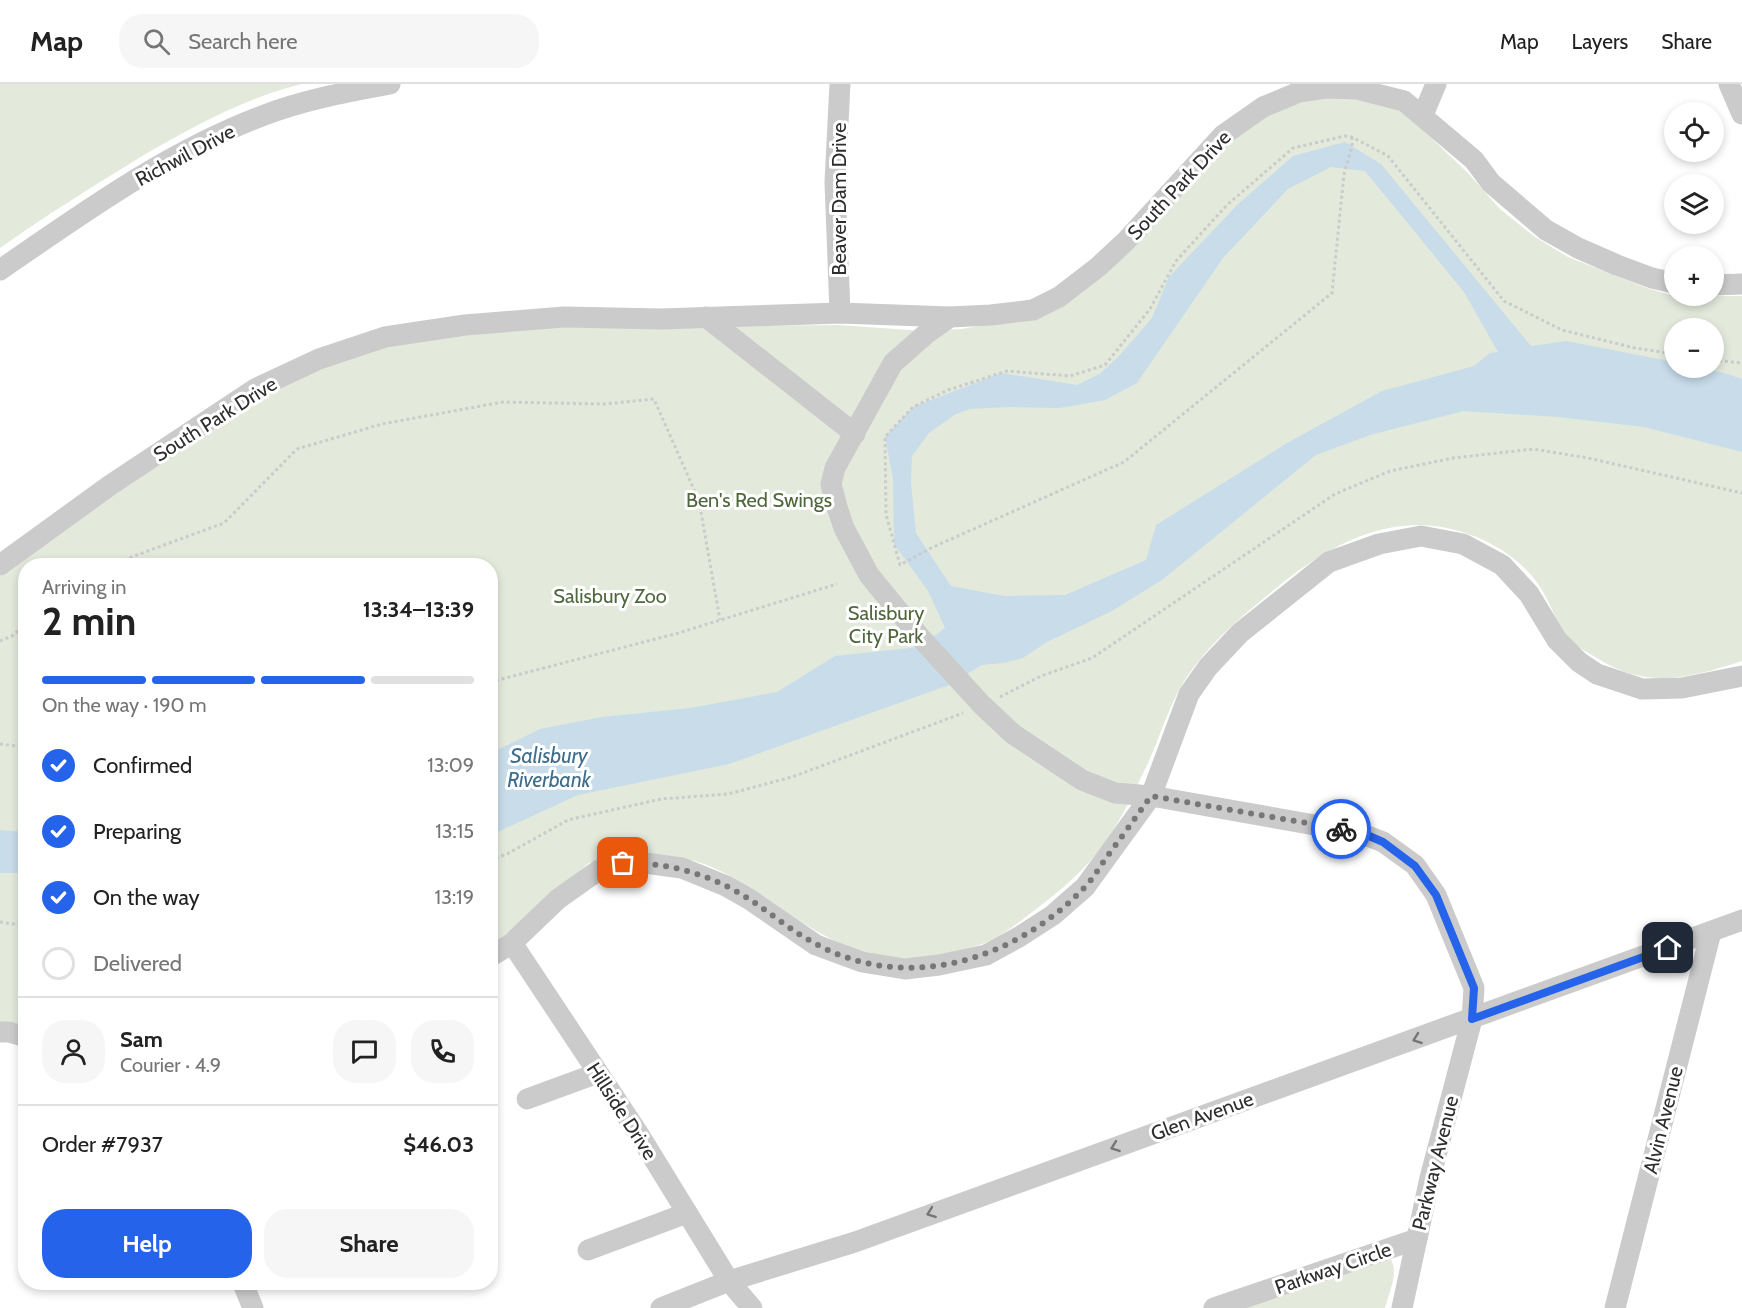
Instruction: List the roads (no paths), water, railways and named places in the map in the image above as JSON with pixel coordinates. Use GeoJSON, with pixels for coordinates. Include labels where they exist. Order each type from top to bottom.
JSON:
{"type":"FeatureCollection","features":[{"type":"Feature","properties":{"kind":"street","name":"Richwil Drive"},"geometry":{"type":"LineString","coordinates":[[0,270],[61,228],[155,169],[224,132],[263,115],[299,104],[390,84]]}},
{"type":"Feature","properties":{"kind":"street","name":"Beaver Dam Drive"},"geometry":{"type":"LineString","coordinates":[[840,84],[836,182],[840,313]]}},
{"type":"Feature","properties":{"kind":"street"},"geometry":{"type":"LineString","coordinates":[[1423,115],[1436,84]]}},
{"type":"Feature","properties":{"kind":"street"},"geometry":{"type":"LineString","coordinates":[[1729,84],[1742,114]]}},
{"type":"Feature","properties":{"kind":"street","name":"South Park Drive"},"geometry":{"type":"LineString","coordinates":[[3,557],[255,389],[320,359],[374,340],[427,329],[564,317],[662,319],[840,313],[950,317],[1034,310],[1059,297],[1098,267],[1125,242],[1223,135],[1263,107],[1299,92],[1326,88],[1357,89],[1404,101],[1474,160],[1491,183],[1546,230],[1578,248],[1617,265],[1664,281]]}},
{"type":"Feature","properties":{"kind":"street"},"geometry":{"type":"LineString","coordinates":[[1724,285],[1742,284]]}},
{"type":"Feature","properties":{"kind":"street"},"geometry":{"type":"LineString","coordinates":[[706,317],[855,434]]}},
{"type":"Feature","properties":{"kind":"street"},"geometry":{"type":"LineString","coordinates":[[950,317],[926,334],[893,363],[835,468],[831,484],[837,507],[844,528],[869,575],[982,705],[1014,734],[1082,780],[1115,793],[1151,796],[1360,832],[1383,842],[1415,866],[1436,895],[1474,988],[1472,1019]]}},
{"type":"Feature","properties":{"kind":"street"},"geometry":{"type":"LineString","coordinates":[[498,952],[512,943],[558,899],[599,870],[623,863],[645,863],[682,868],[726,886],[816,945],[862,962],[904,969],[939,966],[986,955],[1053,915],[1085,887],[1151,796],[1189,694],[1208,667],[1240,633],[1329,562],[1379,544],[1421,536],[1463,544],[1502,565],[1529,594],[1557,640],[1579,662],[1597,675],[1642,689],[1682,688],[1742,676]]}},
{"type":"Feature","properties":{"kind":"street","name":"Glen Avenue"},"geometry":{"type":"LineString","coordinates":[[660,1308],[729,1281],[855,1242],[1742,920]]}},
{"type":"Feature","properties":{"kind":"street","name":"Alvin Avenue"},"geometry":{"type":"LineString","coordinates":[[1615,1308],[1711,932]]}},
{"type":"Feature","properties":{"kind":"street","name":"Hillside Drive"},"geometry":{"type":"LineString","coordinates":[[512,943],[598,1073],[729,1281],[752,1308]]}},
{"type":"Feature","properties":{"kind":"street","name":"Parkway Avenue"},"geometry":{"type":"LineString","coordinates":[[1402,1308],[1430,1178],[1472,1019]]}},
{"type":"Feature","properties":{"kind":"street"},"geometry":{"type":"LineString","coordinates":[[0,1032],[18,1035]]}},
{"type":"Feature","properties":{"kind":"street"},"geometry":{"type":"LineString","coordinates":[[527,1099],[598,1073]]}},
{"type":"Feature","properties":{"kind":"street"},"geometry":{"type":"LineString","coordinates":[[588,1250],[687,1213]]}},
{"type":"Feature","properties":{"kind":"street","name":"Parkway Circle"},"geometry":{"type":"LineString","coordinates":[[1214,1308],[1417,1239]]}},
{"type":"Feature","properties":{"kind":"street"},"geometry":{"type":"LineString","coordinates":[[246,1290],[253,1308]]}},
{"type":"Feature","properties":{"kind":"street"},"geometry":{"type":"LineString","coordinates":[[681,1308],[688,1308]]}},
{"type":"Feature","properties":{"kind":"water","name":"Salisbury Riverbank"},"geometry":{"type":"Polygon","coordinates":[[[1345,142],[1381,164],[1531,346],[1566,341],[1664,360],[1664,378],[1724,378],[1724,373],[1742,379],[1742,452],[1644,427],[1558,417],[1464,411],[1370,435],[1316,455],[1162,580],[1112,611],[1047,642],[1023,658],[982,665],[949,685],[729,764],[578,795],[498,832],[498,750],[540,729],[602,717],[690,708],[777,692],[835,656],[919,647],[945,628],[928,591],[894,544],[893,479],[885,437],[913,407],[1001,373],[1077,385],[1101,373],[1152,318],[1169,277],[1237,205],[1293,156],[1345,142]],[[1331,167],[1288,189],[1223,258],[1137,383],[1105,400],[1060,408],[970,409],[956,414],[929,433],[912,456],[911,483],[916,533],[951,586],[1004,596],[1065,595],[1146,560],[1156,525],[1287,443],[1382,391],[1474,366],[1490,353],[1498,352],[1464,292],[1365,171],[1331,167]]]}},
{"type":"Feature","properties":{"kind":"water"},"geometry":{"type":"Polygon","coordinates":[[[0,830],[18,831],[18,873],[0,873],[0,830]]]}},
{"type":"Feature","properties":{"kind":"park label","name":"Ben's Red Swings"},"geometry":{"type":"Point","coordinates":[759,500]}},
{"type":"Feature","properties":{"kind":"park label","name":"Salisbury Zoo"},"geometry":{"type":"Point","coordinates":[610,596]}},
{"type":"Feature","properties":{"kind":"park label","name":"Salisbury City Park"},"geometry":{"type":"Point","coordinates":[886,624]}}]}
